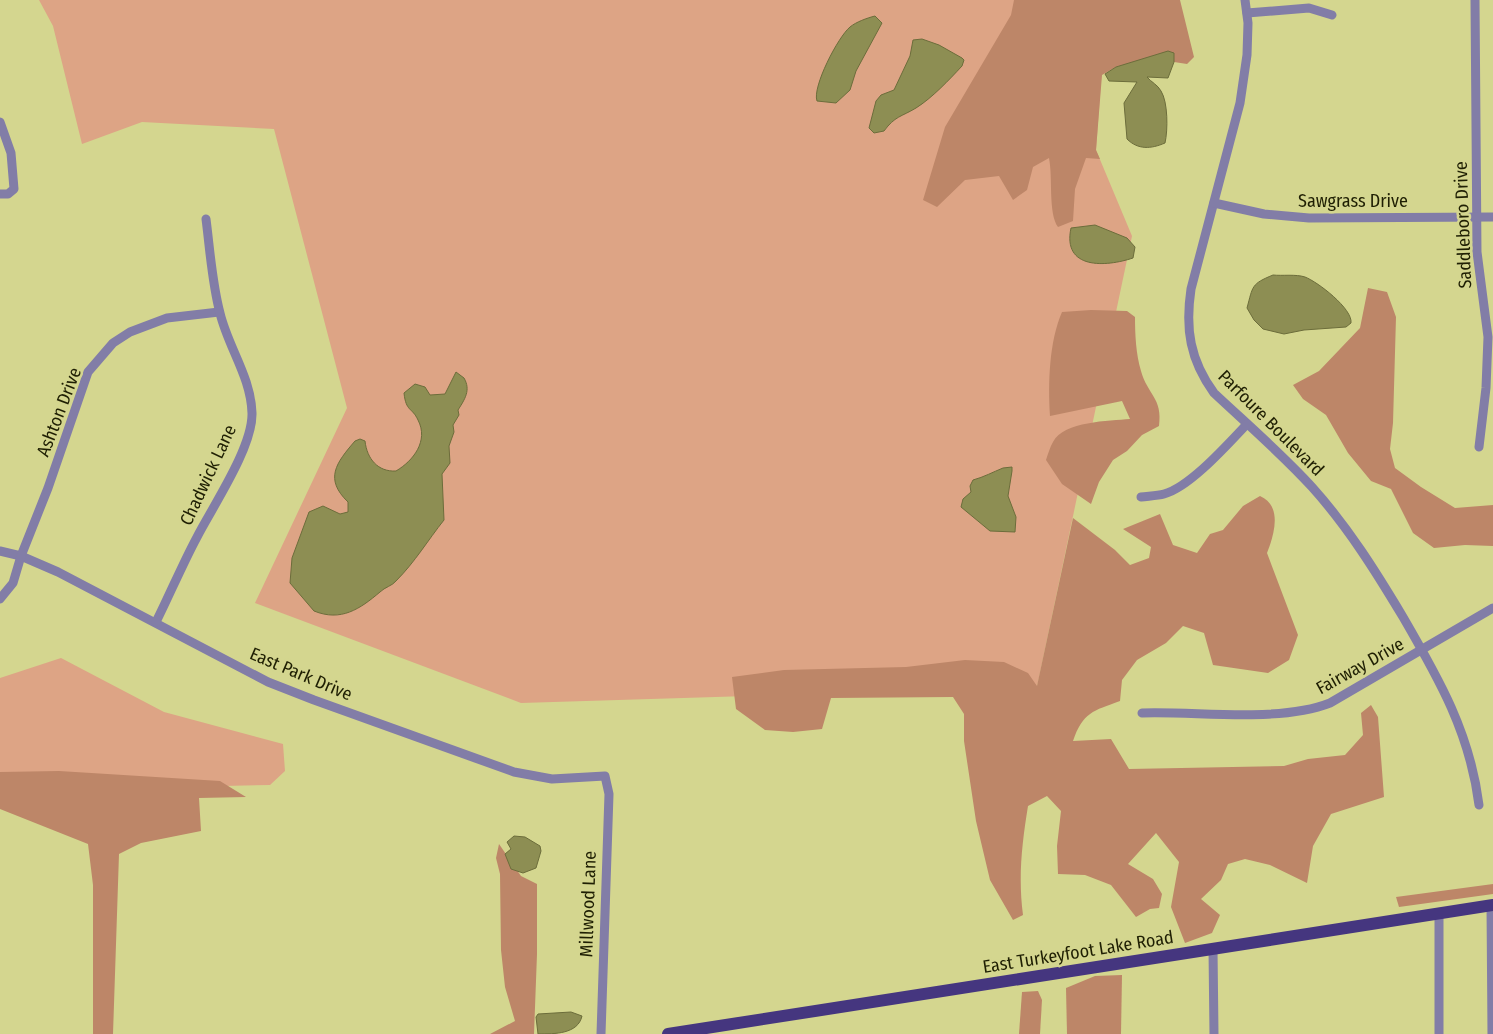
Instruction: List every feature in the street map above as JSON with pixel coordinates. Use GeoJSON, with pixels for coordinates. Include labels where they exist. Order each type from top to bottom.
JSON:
{"type":"FeatureCollection","features":[{"type":"Feature","properties":{"kind":"main road","name":"East Turkeyfoot Lake Road"},"geometry":{"type":"LineString","coordinates":[[668,1034],[737,1029],[1213,949],[1492,905]]}},
{"type":"Feature","properties":{"kind":"street","name":"Parfoure Boulevard"},"geometry":{"type":"LineString","coordinates":[[1245,0],[1247,13],[1247,55],[1243,87],[1191,290],[1188,311],[1189,338],[1192,353],[1205,380],[1214,393],[1301,476],[1334,513],[1384,585],[1444,687],[1473,766],[1479,805]]}},
{"type":"Feature","properties":{"kind":"street","name":"Saddleboro Drive"},"geometry":{"type":"LineString","coordinates":[[1475,0],[1477,252],[1488,337],[1486,388],[1479,447]]}},
{"type":"Feature","properties":{"kind":"street"},"geometry":{"type":"LineString","coordinates":[[1247,13],[1309,8],[1332,15]]}},
{"type":"Feature","properties":{"kind":"street"},"geometry":{"type":"LineString","coordinates":[[0,122],[11,153],[14,188],[8,194],[0,194]]}},
{"type":"Feature","properties":{"kind":"street","name":"Sawgrass Drive"},"geometry":{"type":"LineString","coordinates":[[1214,203],[1264,214],[1289,217],[1493,217]]}},
{"type":"Feature","properties":{"kind":"street","name":"Chadwick Lane"},"geometry":{"type":"LineString","coordinates":[[156,622],[196,539],[235,465],[249,429],[252,414],[245,376],[226,336],[219,312],[206,220]]}},
{"type":"Feature","properties":{"kind":"street","name":"Ashton Drive"},"geometry":{"type":"LineString","coordinates":[[0,599],[13,584],[21,556],[48,488],[88,372],[113,343],[130,332],[167,318],[219,312]]}},
{"type":"Feature","properties":{"kind":"street"},"geometry":{"type":"LineString","coordinates":[[1141,497],[1165,494],[1180,484],[1210,462],[1247,424]]}},
{"type":"Feature","properties":{"kind":"street","name":"East Park Drive"},"geometry":{"type":"LineString","coordinates":[[0,551],[21,556],[156,622],[268,682],[514,772],[552,779],[605,776]]}},
{"type":"Feature","properties":{"kind":"street","name":"Fairway Drive"},"geometry":{"type":"LineString","coordinates":[[1142,713],[1300,712],[1330,703],[1493,608]]}},
{"type":"Feature","properties":{"kind":"street","name":"Millwood Lane"},"geometry":{"type":"LineString","coordinates":[[601,1034],[609,794],[605,776]]}},
{"type":"Feature","properties":{"kind":"street"},"geometry":{"type":"LineString","coordinates":[[1492,905],[1492,1034]]}},
{"type":"Feature","properties":{"kind":"street"},"geometry":{"type":"LineString","coordinates":[[1439,913],[1439,1034]]}},
{"type":"Feature","properties":{"kind":"street"},"geometry":{"type":"LineString","coordinates":[[1213,949],[1214,1034]]}},
{"type":"Feature","properties":{"kind":"shaded area"},"geometry":{"type":"Polygon","coordinates":[[[39,0],[1107,0],[1096,150],[1132,236],[1037,687],[521,703],[255,603],[347,408],[274,129],[142,122],[82,144],[53,26],[39,0]]]}},
{"type":"Feature","properties":{"kind":"shaded area"},"geometry":{"type":"Polygon","coordinates":[[[1014,0],[1180,0],[1194,57],[1187,64],[1174,62],[1174,53],[1116,67],[1102,75],[1096,150],[1100,159],[1086,158],[1075,189],[1073,221],[1058,227],[1053,213],[1049,158],[1033,167],[1027,190],[1013,200],[999,176],[965,180],[937,207],[923,200],[945,127],[1011,15],[1014,0]]]}},
{"type":"Feature","properties":{"kind":"shaded area"},"geometry":{"type":"Polygon","coordinates":[[[875,16],[882,23],[856,71],[850,90],[836,103],[817,101],[816,94],[822,74],[845,32],[852,25],[875,16]]]}},
{"type":"Feature","properties":{"kind":"shaded area"},"geometry":{"type":"Polygon","coordinates":[[[922,39],[939,45],[962,58],[964,60],[962,66],[922,104],[895,120],[884,131],[874,133],[869,128],[876,101],[881,95],[894,90],[910,56],[913,40],[922,39]]]}},
{"type":"Feature","properties":{"kind":"shaded area"},"geometry":{"type":"Polygon","coordinates":[[[1168,51],[1174,53],[1174,62],[1168,78],[1147,77],[1160,89],[1165,102],[1167,131],[1165,143],[1150,147],[1140,147],[1127,139],[1124,103],[1137,82],[1109,81],[1105,74],[1116,67],[1168,51]]]}},
{"type":"Feature","properties":{"kind":"shaded area"},"geometry":{"type":"Polygon","coordinates":[[[1095,225],[1127,238],[1135,247],[1133,258],[1099,264],[1088,262],[1073,252],[1070,242],[1071,228],[1095,225]]]}},
{"type":"Feature","properties":{"kind":"shaded area"},"geometry":{"type":"Polygon","coordinates":[[[1273,275],[1305,277],[1311,280],[1326,290],[1341,304],[1350,317],[1351,323],[1346,327],[1304,330],[1284,334],[1263,329],[1254,320],[1247,308],[1254,287],[1260,281],[1273,275]]]}},
{"type":"Feature","properties":{"kind":"shaded area"},"geometry":{"type":"Polygon","coordinates":[[[1368,288],[1387,292],[1396,317],[1393,423],[1390,449],[1395,468],[1455,508],[1493,505],[1493,546],[1465,545],[1434,548],[1413,533],[1391,489],[1371,481],[1348,453],[1326,415],[1303,399],[1293,385],[1319,371],[1360,328],[1368,288]]]}},
{"type":"Feature","properties":{"kind":"shaded area"},"geometry":{"type":"Polygon","coordinates":[[[1091,310],[1127,311],[1135,317],[1139,365],[1144,379],[1157,402],[1160,417],[1159,426],[1142,435],[1127,451],[1113,460],[1099,482],[1091,504],[1062,484],[1046,460],[1053,442],[1067,430],[1088,423],[1130,419],[1122,401],[1050,416],[1050,363],[1054,336],[1062,312],[1091,310]]]}},
{"type":"Feature","properties":{"kind":"shaded area"},"geometry":{"type":"Polygon","coordinates":[[[456,372],[464,378],[467,390],[458,410],[459,415],[453,425],[454,432],[449,446],[450,463],[442,474],[444,520],[403,574],[365,604],[350,612],[341,614],[324,614],[314,611],[290,583],[292,558],[309,512],[323,506],[340,514],[348,512],[348,502],[336,486],[335,471],[355,441],[360,439],[365,441],[371,459],[384,469],[396,471],[408,462],[418,450],[422,435],[418,420],[408,406],[404,393],[415,384],[425,387],[430,395],[445,394],[456,372]]]}},
{"type":"Feature","properties":{"kind":"shaded area"},"geometry":{"type":"Polygon","coordinates":[[[1012,467],[1008,496],[1016,517],[1015,532],[990,531],[961,507],[963,499],[971,492],[970,486],[973,480],[1003,468],[1012,467]]]}},
{"type":"Feature","properties":{"kind":"shaded area"},"geometry":{"type":"Polygon","coordinates":[[[1260,496],[1272,507],[1274,514],[1274,530],[1267,553],[1298,635],[1289,660],[1268,673],[1213,665],[1204,633],[1183,626],[1166,643],[1137,660],[1122,680],[1120,701],[1096,710],[1085,718],[1073,741],[1111,739],[1129,769],[1284,766],[1308,759],[1345,755],[1363,735],[1361,713],[1371,705],[1378,717],[1384,797],[1331,814],[1313,846],[1307,883],[1270,865],[1245,859],[1228,864],[1221,880],[1201,899],[1220,915],[1212,933],[1185,943],[1171,907],[1179,862],[1156,833],[1128,864],[1153,879],[1162,894],[1159,908],[1150,909],[1136,917],[1111,885],[1085,875],[1058,874],[1057,846],[1061,811],[1047,796],[1028,806],[1021,860],[1023,915],[1013,920],[990,880],[976,821],[964,741],[964,714],[953,697],[831,698],[822,729],[793,732],[765,730],[736,709],[732,677],[784,670],[906,667],[965,660],[1004,662],[1028,673],[1037,686],[1073,518],[1115,550],[1130,565],[1149,558],[1151,547],[1123,529],[1160,514],[1173,545],[1197,553],[1210,534],[1223,530],[1243,506],[1260,496]]]}},
{"type":"Feature","properties":{"kind":"shaded area"},"geometry":{"type":"Polygon","coordinates":[[[61,658],[164,712],[283,744],[285,771],[270,785],[0,791],[0,678],[61,658]]]}},
{"type":"Feature","properties":{"kind":"shaded area"},"geometry":{"type":"Polygon","coordinates":[[[59,771],[220,781],[246,797],[199,798],[201,831],[141,843],[119,854],[113,1034],[93,1034],[93,885],[88,844],[0,809],[0,772],[59,771]]]}},
{"type":"Feature","properties":{"kind":"shaded area"},"geometry":{"type":"Polygon","coordinates":[[[514,836],[525,837],[540,846],[541,851],[536,868],[523,873],[511,869],[505,854],[511,849],[507,842],[514,836]]]}},
{"type":"Feature","properties":{"kind":"shaded area"},"geometry":{"type":"Polygon","coordinates":[[[499,844],[521,876],[537,884],[534,1034],[490,1034],[515,1021],[505,987],[501,950],[500,874],[496,858],[499,844]]]}},
{"type":"Feature","properties":{"kind":"shaded area"},"geometry":{"type":"Polygon","coordinates":[[[1493,884],[1493,894],[1399,907],[1396,897],[1493,884]]]}},
{"type":"Feature","properties":{"kind":"shaded area"},"geometry":{"type":"Polygon","coordinates":[[[1122,975],[1121,1034],[1067,1034],[1066,988],[1095,976],[1122,975]]]}},
{"type":"Feature","properties":{"kind":"shaded area"},"geometry":{"type":"Polygon","coordinates":[[[1038,991],[1042,1000],[1040,1034],[1019,1034],[1022,992],[1038,991]]]}},
{"type":"Feature","properties":{"kind":"shaded area"},"geometry":{"type":"Polygon","coordinates":[[[571,1012],[582,1016],[580,1022],[571,1030],[551,1034],[538,1034],[536,1017],[538,1014],[571,1012]]]}}]}
